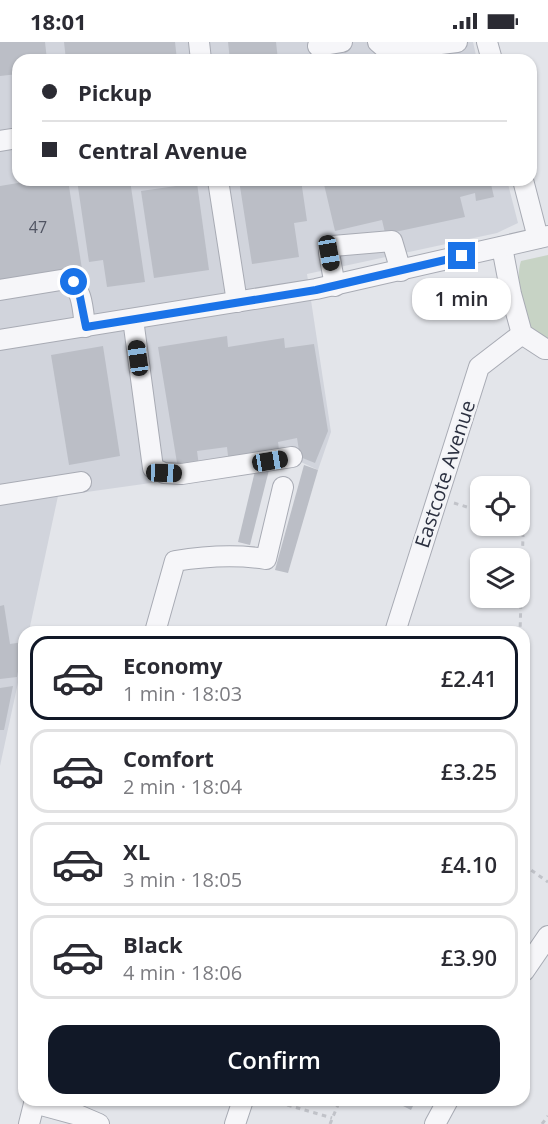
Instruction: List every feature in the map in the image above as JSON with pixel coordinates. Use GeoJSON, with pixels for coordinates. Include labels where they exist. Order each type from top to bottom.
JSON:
{"type":"FeatureCollection","features":[{"type":"Feature","properties":{"kind":"street"},"geometry":{"type":"LineString","coordinates":[[318,46],[342,42]]}},
{"type":"Feature","properties":{"kind":"street"},"geometry":{"type":"LineString","coordinates":[[378,42],[386,49],[392,50],[457,42]]}},
{"type":"Feature","properties":{"kind":"street"},"geometry":{"type":"LineString","coordinates":[[219,186],[237,302]]}},
{"type":"Feature","properties":{"kind":"street"},"geometry":{"type":"LineString","coordinates":[[0,340],[335,286],[543,237],[525,186]]}},
{"type":"Feature","properties":{"kind":"street"},"geometry":{"type":"LineString","coordinates":[[335,286],[329,253],[333,246],[392,241],[401,271]]}},
{"type":"Feature","properties":{"kind":"street"},"geometry":{"type":"LineString","coordinates":[[502,247],[522,334],[548,349]]}},
{"type":"Feature","properties":{"kind":"street"},"geometry":{"type":"LineString","coordinates":[[0,290],[68,279],[74,282],[79,292],[86,327]]}},
{"type":"Feature","properties":{"kind":"street"},"geometry":{"type":"LineString","coordinates":[[133,319],[153,468],[164,473],[182,474],[292,457]]}},
{"type":"Feature","properties":{"kind":"street","name":"Eastcote Avenue"},"geometry":{"type":"LineString","coordinates":[[396,626],[479,368],[522,334]]}},
{"type":"Feature","properties":{"kind":"street"},"geometry":{"type":"LineString","coordinates":[[0,495],[81,482]]}},
{"type":"Feature","properties":{"kind":"street"},"geometry":{"type":"LineString","coordinates":[[157,626],[175,561],[239,554],[266,559],[283,487]]}},
{"type":"Feature","properties":{"kind":"street"},"geometry":{"type":"LineString","coordinates":[[530,962],[548,936]]}},
{"type":"Feature","properties":{"kind":"street"},"geometry":{"type":"LineString","coordinates":[[28,1124],[33,1106]]}},
{"type":"Feature","properties":{"kind":"street"},"geometry":{"type":"LineString","coordinates":[[50,1106],[99,1124]]}},
{"type":"Feature","properties":{"kind":"street"},"geometry":{"type":"LineString","coordinates":[[235,1124],[241,1106]]}},
{"type":"Feature","properties":{"kind":"street"},"geometry":{"type":"LineString","coordinates":[[435,1124],[445,1106]]}},
{"type":"Feature","properties":{"kind":"path"},"geometry":{"type":"LineString","coordinates":[[438,498],[470,508]]}},
{"type":"Feature","properties":{"kind":"path"},"geometry":{"type":"LineString","coordinates":[[520,626],[524,536]]}},
{"type":"Feature","properties":{"kind":"path"},"geometry":{"type":"LineString","coordinates":[[530,869],[548,882]]}},
{"type":"Feature","properties":{"kind":"path"},"geometry":{"type":"LineString","coordinates":[[291,1106],[332,1118]]}},
{"type":"Feature","properties":{"kind":"path"},"geometry":{"type":"LineString","coordinates":[[330,1124],[337,1106]]}},
{"type":"Feature","properties":{"kind":"path"},"geometry":{"type":"LineString","coordinates":[[542,1124],[548,1116]]}},
{"type":"Feature","properties":{"kind":"shaded area"},"geometry":{"type":"Polygon","coordinates":[[[0,42],[473,42],[476,54],[12,54],[12,186],[509,186],[518,223],[497,233],[307,274],[331,432],[318,470],[301,462],[58,496],[30,626],[18,626],[18,683],[0,766],[0,42]]]}},
{"type":"Feature","properties":{"kind":"green space"},"geometry":{"type":"Polygon","coordinates":[[[548,255],[548,340],[535,332],[526,318],[519,288],[519,268],[521,261],[548,255]]]}},
{"type":"Feature","properties":{"kind":"building"},"geometry":{"type":"Polygon","coordinates":[[[0,42],[45,42],[46,54],[12,54],[12,75],[0,76],[0,42]]]}},
{"type":"Feature","properties":{"kind":"building"},"geometry":{"type":"Polygon","coordinates":[[[64,42],[175,42],[176,54],[65,54],[64,42]]]}},
{"type":"Feature","properties":{"kind":"building"},"geometry":{"type":"Polygon","coordinates":[[[228,42],[276,42],[277,54],[229,54],[228,42]]]}},
{"type":"Feature","properties":{"kind":"building"},"geometry":{"type":"Polygon","coordinates":[[[12,184],[12,186],[69,186],[82,269],[0,282],[0,186],[12,184]]]}},
{"type":"Feature","properties":{"kind":"building"},"geometry":{"type":"Polygon","coordinates":[[[78,186],[131,186],[145,282],[107,287],[103,260],[89,262],[78,186]]]}},
{"type":"Feature","properties":{"kind":"building"},"geometry":{"type":"Polygon","coordinates":[[[176,186],[197,186],[209,270],[154,278],[141,191],[176,186]]]}},
{"type":"Feature","properties":{"kind":"building"},"geometry":{"type":"Polygon","coordinates":[[[240,186],[302,186],[307,221],[294,223],[299,257],[252,264],[240,186]]]}},
{"type":"Feature","properties":{"kind":"building"},"geometry":{"type":"Polygon","coordinates":[[[324,186],[491,186],[494,197],[476,201],[475,193],[460,197],[465,217],[395,232],[386,237],[382,220],[335,231],[324,186]]]}},
{"type":"Feature","properties":{"kind":"building"},"geometry":{"type":"Polygon","coordinates":[[[227,336],[228,347],[284,338],[285,348],[314,344],[328,431],[315,463],[300,457],[297,438],[278,442],[280,457],[229,465],[227,447],[197,451],[199,466],[178,469],[158,347],[227,336]]]}},
{"type":"Feature","properties":{"kind":"building"},"geometry":{"type":"Polygon","coordinates":[[[103,346],[120,456],[69,465],[51,355],[103,346]]]}},
{"type":"Feature","properties":{"kind":"building"},"geometry":{"type":"Polygon","coordinates":[[[304,465],[318,470],[288,573],[275,570],[304,465]]]}},
{"type":"Feature","properties":{"kind":"building"},"geometry":{"type":"Polygon","coordinates":[[[269,470],[250,545],[238,542],[255,471],[269,470]]]}},
{"type":"Feature","properties":{"kind":"building"},"geometry":{"type":"Polygon","coordinates":[[[4,605],[10,644],[18,643],[17,677],[0,679],[0,606],[4,605]]]}},
{"type":"Feature","properties":{"kind":"building"},"geometry":{"type":"Polygon","coordinates":[[[13,686],[4,730],[0,730],[0,688],[13,686]]]}},
{"type":"Feature","properties":{"kind":"route"},"geometry":{"type":"LineString","coordinates":[[74,282],[79,292],[86,327],[316,290],[462,256]]}}]}
